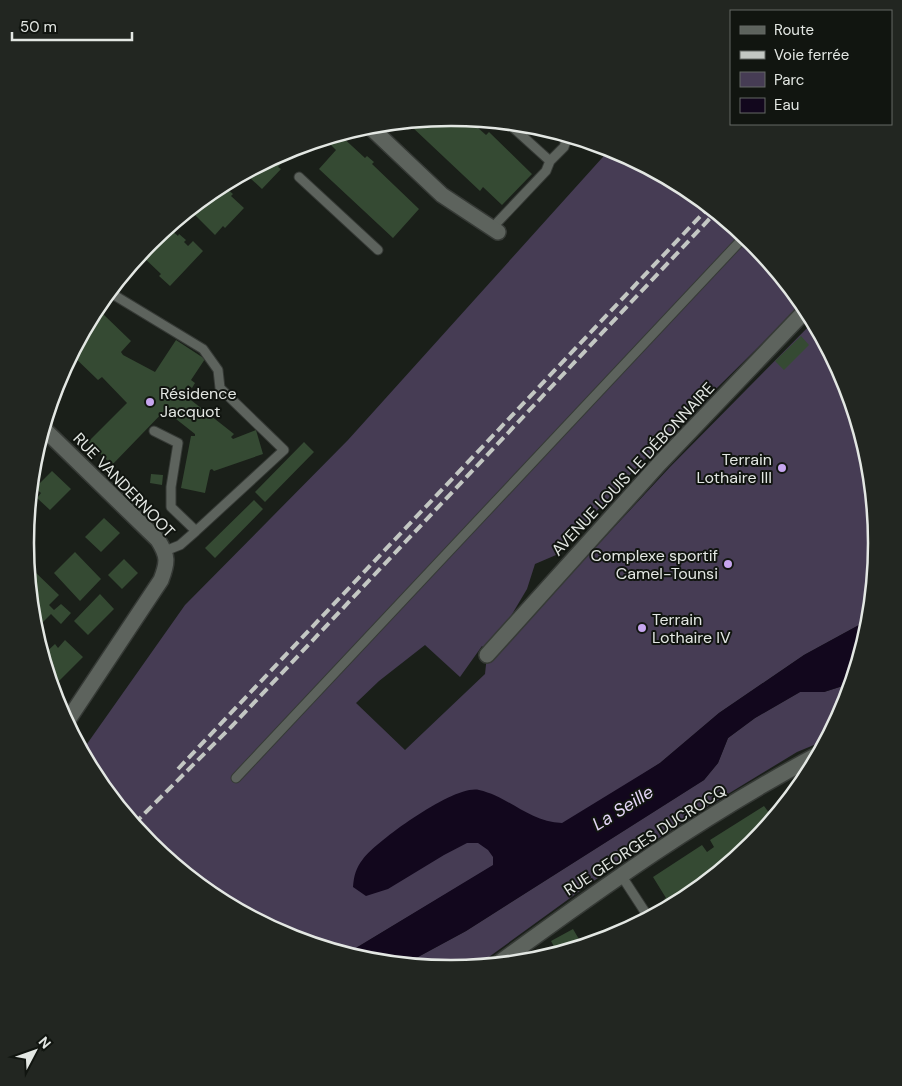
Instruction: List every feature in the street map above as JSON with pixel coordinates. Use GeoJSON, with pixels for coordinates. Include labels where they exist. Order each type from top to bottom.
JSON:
{"type":"FeatureCollection","features":[{"type":"Feature","properties":{"kind":"street"},"geometry":{"type":"LineString","coordinates":[[376,133],[442,195],[495,230]]}},
{"type":"Feature","properties":{"kind":"street","name":"AVENUE LOUIS LE DÉBONNAIRE"},"geometry":{"type":"LineString","coordinates":[[488,655],[660,463],[801,316]]}},
{"type":"Feature","properties":{"kind":"street","name":"RUE VANDERNOOT"},"geometry":{"type":"LineString","coordinates":[[49,433],[158,540],[165,551],[167,565],[161,580],[71,715]]}},
{"type":"Feature","properties":{"kind":"street","name":"RUE GEORGES DUCROCQ"},"geometry":{"type":"LineString","coordinates":[[508,956],[621,875],[731,804],[806,761]]}},
{"type":"Feature","properties":{"kind":"lane"},"geometry":{"type":"LineString","coordinates":[[517,131],[550,161]]}},
{"type":"Feature","properties":{"kind":"lane"},"geometry":{"type":"LineString","coordinates":[[495,230],[546,171],[550,161],[564,147],[566,142]]}},
{"type":"Feature","properties":{"kind":"lane"},"geometry":{"type":"LineString","coordinates":[[299,177],[378,250]]}},
{"type":"Feature","properties":{"kind":"lane"},"geometry":{"type":"LineString","coordinates":[[236,778],[740,242]]}},
{"type":"Feature","properties":{"kind":"lane"},"geometry":{"type":"LineString","coordinates":[[115,296],[203,349],[218,370],[220,388],[284,450],[180,545],[165,551]]}},
{"type":"Feature","properties":{"kind":"lane"},"geometry":{"type":"LineString","coordinates":[[154,431],[178,443],[171,487],[171,507],[196,531]]}},
{"type":"Feature","properties":{"kind":"lane"},"geometry":{"type":"LineString","coordinates":[[621,875],[645,912]]}},
{"type":"Feature","properties":{"kind":"green space"},"geometry":{"type":"Polygon","coordinates":[[[604,155],[660,182],[705,212],[726,229],[765,268],[797,309],[641,463],[556,555],[535,564],[527,589],[489,653],[482,646],[460,677],[425,645],[379,681],[356,703],[405,750],[485,674],[487,655],[492,659],[670,467],[808,327],[825,358],[846,409],[854,435],[865,489],[868,543],[867,570],[865,597],[860,625],[804,655],[719,713],[660,763],[614,793],[355,949],[317,938],[266,917],[242,904],[219,890],[176,857],[137,818],[120,797],[86,745],[185,605],[348,440],[604,155]]]}},
{"type":"Feature","properties":{"kind":"green space"},"geometry":{"type":"Polygon","coordinates":[[[843,686],[816,744],[797,752],[700,811],[595,880],[487,958],[451,960],[415,958],[466,931],[704,780],[718,763],[728,738],[755,718],[800,692],[824,692],[843,686]]]}},
{"type":"Feature","properties":{"kind":"water","name":"La Seille"},"geometry":{"type":"Polygon","coordinates":[[[860,625],[854,651],[843,686],[824,692],[800,692],[755,718],[728,738],[718,763],[704,780],[466,931],[415,958],[397,957],[355,949],[493,865],[493,857],[488,850],[478,843],[467,843],[388,889],[366,896],[353,887],[359,865],[371,850],[418,815],[453,796],[468,790],[479,790],[490,793],[539,818],[550,822],[562,823],[660,763],[719,713],[804,655],[860,625]]]}},
{"type":"Feature","properties":{"kind":"building"},"geometry":{"type":"Polygon","coordinates":[[[477,127],[486,135],[489,132],[532,174],[502,205],[483,187],[480,191],[413,128],[477,127]]]}},
{"type":"Feature","properties":{"kind":"building"},"geometry":{"type":"Polygon","coordinates":[[[345,140],[365,158],[367,156],[374,162],[372,164],[419,209],[393,238],[319,169],[336,150],[330,144],[345,140]]]}},
{"type":"Feature","properties":{"kind":"building"},"geometry":{"type":"Polygon","coordinates":[[[283,162],[278,167],[281,169],[262,189],[250,178],[283,162]]]}},
{"type":"Feature","properties":{"kind":"building"},"geometry":{"type":"Polygon","coordinates":[[[229,190],[233,194],[231,196],[244,208],[225,228],[223,226],[215,235],[194,214],[229,190]]]}},
{"type":"Feature","properties":{"kind":"building"},"geometry":{"type":"Polygon","coordinates":[[[173,232],[186,240],[184,242],[188,246],[193,241],[203,251],[170,286],[159,276],[161,274],[145,259],[173,232]]]}},
{"type":"Feature","properties":{"kind":"building"},"geometry":{"type":"Polygon","coordinates":[[[103,314],[131,341],[121,352],[123,355],[155,372],[176,340],[205,359],[191,380],[195,383],[192,388],[188,385],[182,393],[234,434],[231,437],[233,439],[256,430],[263,454],[214,471],[210,470],[205,493],[181,488],[191,436],[195,436],[195,434],[176,419],[178,416],[168,407],[112,465],[88,442],[127,403],[102,377],[98,380],[76,359],[103,314]]]}},
{"type":"Feature","properties":{"kind":"building"},"geometry":{"type":"Polygon","coordinates":[[[801,336],[809,345],[784,370],[775,361],[801,336]]]}},
{"type":"Feature","properties":{"kind":"building"},"geometry":{"type":"Polygon","coordinates":[[[304,442],[314,452],[265,502],[255,492],[304,442]]]}},
{"type":"Feature","properties":{"kind":"building"},"geometry":{"type":"Polygon","coordinates":[[[52,471],[71,489],[50,510],[37,498],[41,493],[37,490],[38,485],[52,471]]]}},
{"type":"Feature","properties":{"kind":"building"},"geometry":{"type":"Polygon","coordinates":[[[151,474],[163,475],[162,485],[150,483],[151,474]]]}},
{"type":"Feature","properties":{"kind":"building"},"geometry":{"type":"Polygon","coordinates":[[[254,500],[263,509],[215,558],[205,548],[254,500]]]}},
{"type":"Feature","properties":{"kind":"building"},"geometry":{"type":"Polygon","coordinates":[[[104,518],[120,533],[101,552],[85,537],[104,518]]]}},
{"type":"Feature","properties":{"kind":"building"},"geometry":{"type":"Polygon","coordinates":[[[75,552],[101,579],[80,601],[54,573],[75,552]]]}},
{"type":"Feature","properties":{"kind":"building"},"geometry":{"type":"Polygon","coordinates":[[[124,559],[138,573],[122,589],[108,575],[124,559]]]}},
{"type":"Feature","properties":{"kind":"building"},"geometry":{"type":"Polygon","coordinates":[[[35,572],[59,595],[49,605],[54,610],[61,604],[71,613],[61,624],[51,614],[42,623],[35,572]]]}},
{"type":"Feature","properties":{"kind":"building"},"geometry":{"type":"Polygon","coordinates":[[[100,594],[114,609],[88,635],[74,621],[100,594]]]}},
{"type":"Feature","properties":{"kind":"building"},"geometry":{"type":"Polygon","coordinates":[[[65,640],[83,657],[58,682],[48,651],[55,644],[58,648],[65,640]]]}},
{"type":"Feature","properties":{"kind":"building"},"geometry":{"type":"Polygon","coordinates":[[[764,806],[769,813],[726,857],[683,890],[665,901],[664,899],[666,898],[653,877],[702,845],[707,852],[714,847],[710,840],[764,806]]]}},
{"type":"Feature","properties":{"kind":"building"},"geometry":{"type":"Polygon","coordinates":[[[573,929],[579,940],[554,947],[551,941],[573,929]]]}},
{"type":"Feature","properties":{"kind":"railway"},"geometry":{"type":"LineString","coordinates":[[178,769],[705,212]]}},
{"type":"Feature","properties":{"kind":"railway"},"geometry":{"type":"LineString","coordinates":[[138,820],[233,725],[711,217]]}},
{"type":"Feature","properties":{"kind":"place","name":"Résidence Jacquot"},"geometry":{"type":"Point","coordinates":[150,402]}},
{"type":"Feature","properties":{"kind":"place","name":"Terrain Lothaire III"},"geometry":{"type":"Point","coordinates":[782,468]}},
{"type":"Feature","properties":{"kind":"place","name":"Complexe sportif Camel-Tounsi"},"geometry":{"type":"Point","coordinates":[728,564]}},
{"type":"Feature","properties":{"kind":"place","name":"Terrain Lothaire IV"},"geometry":{"type":"Point","coordinates":[642,628]}}]}
